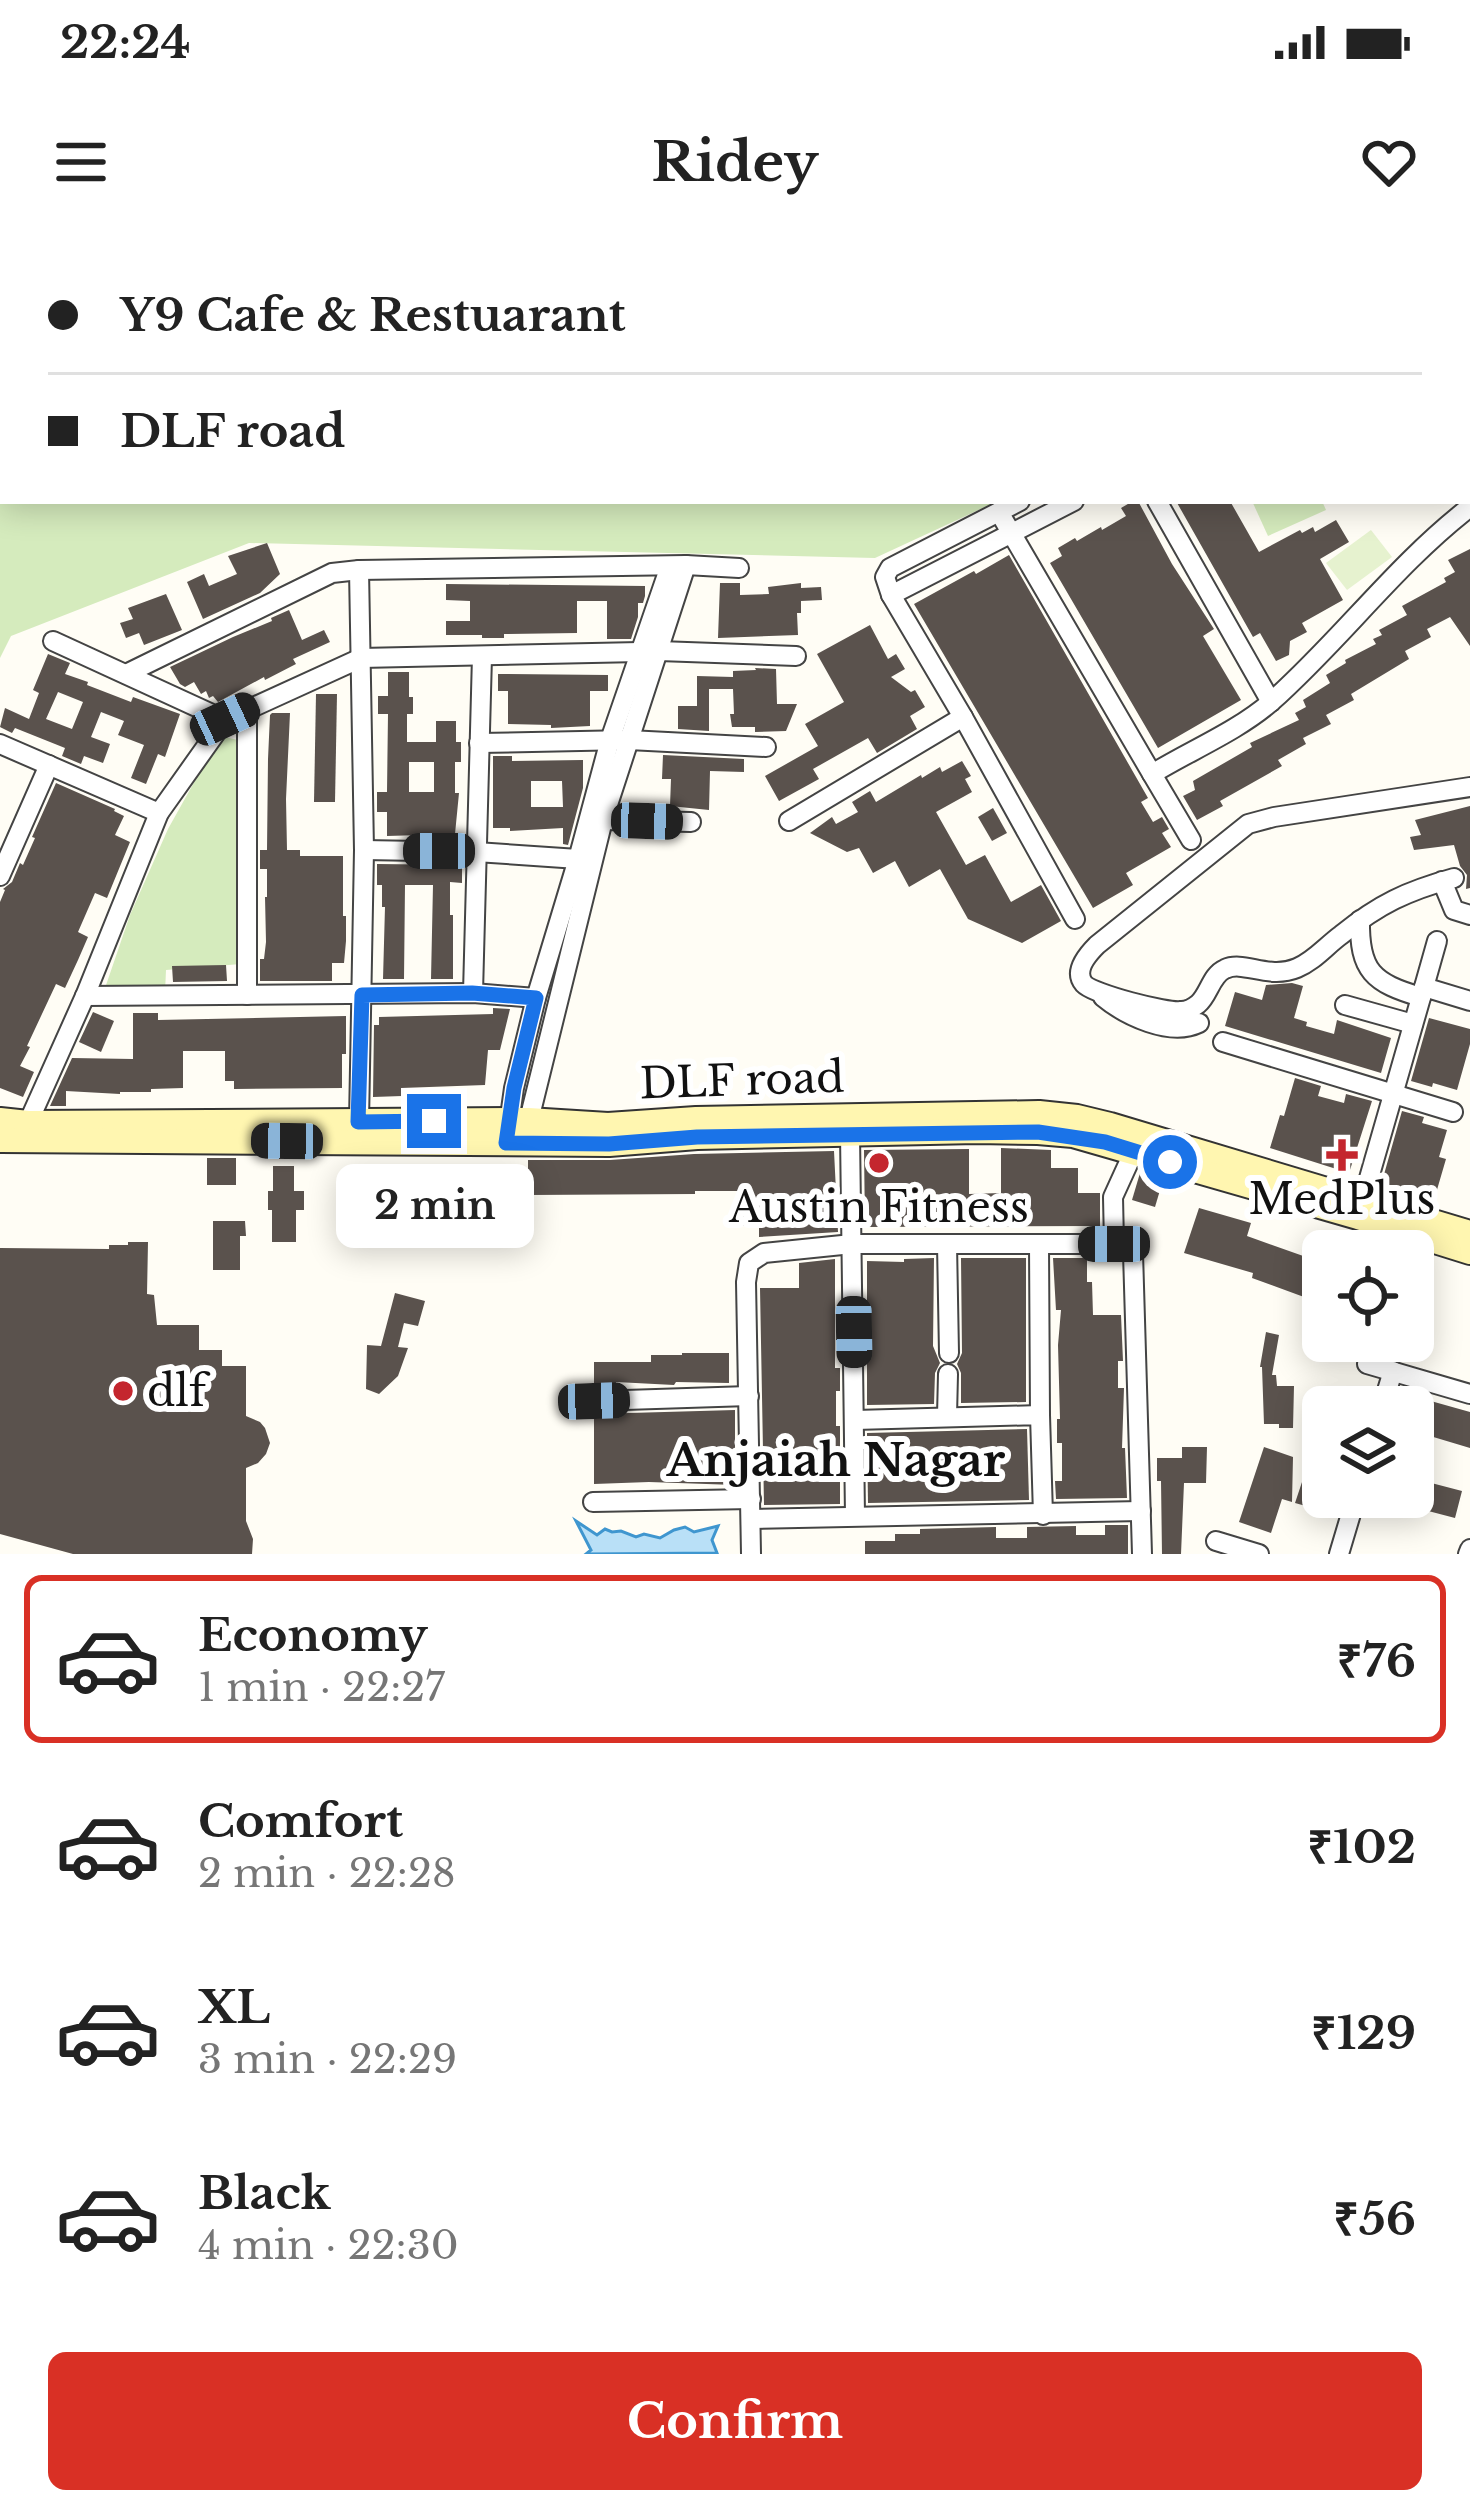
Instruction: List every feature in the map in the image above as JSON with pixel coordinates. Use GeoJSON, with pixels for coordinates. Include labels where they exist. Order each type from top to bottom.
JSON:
{"type":"FeatureCollection","features":[{"type":"Feature","properties":{"kind":"main road","name":"DLF road"},"geometry":{"type":"LineString","coordinates":[[0,1120],[358,1122],[517,1132],[696,1119],[1039,1113],[1110,1124],[1470,1232]]}},
{"type":"Feature","properties":{"kind":"main road"},"geometry":{"type":"LineString","coordinates":[[0,1140],[517,1132],[609,1144],[697,1137],[1038,1132],[1134,1151],[1470,1252]]}},
{"type":"Feature","properties":{"kind":"street"},"geometry":{"type":"LineString","coordinates":[[1014,504],[890,568],[885,583],[1076,919]]}},
{"type":"Feature","properties":{"kind":"street"},"geometry":{"type":"LineString","coordinates":[[891,595],[1068,504]]}},
{"type":"Feature","properties":{"kind":"street"},"geometry":{"type":"LineString","coordinates":[[1159,504],[1271,702]]}},
{"type":"Feature","properties":{"kind":"street"},"geometry":{"type":"LineString","coordinates":[[1152,774],[1271,702],[1405,564],[1470,507]]}},
{"type":"Feature","properties":{"kind":"street"},"geometry":{"type":"LineString","coordinates":[[999,512],[1191,840]]}},
{"type":"Feature","properties":{"kind":"street"},"geometry":{"type":"LineString","coordinates":[[517,1132],[514,1088],[536,998],[678,565]]}},
{"type":"Feature","properties":{"kind":"street"},"geometry":{"type":"LineString","coordinates":[[126,674],[332,573],[678,565],[740,568]]}},
{"type":"Feature","properties":{"kind":"street"},"geometry":{"type":"LineString","coordinates":[[358,1122],[364,850],[359,570]]}},
{"type":"Feature","properties":{"kind":"street"},"geometry":{"type":"LineString","coordinates":[[53,641],[225,719]]}},
{"type":"Feature","properties":{"kind":"street"},"geometry":{"type":"LineString","coordinates":[[28,1123],[159,813],[225,719],[361,658],[649,652],[796,656]]}},
{"type":"Feature","properties":{"kind":"street"},"geometry":{"type":"LineString","coordinates":[[472,993],[482,656]]}},
{"type":"Feature","properties":{"kind":"street"},"geometry":{"type":"LineString","coordinates":[[247,709],[247,995]]}},
{"type":"Feature","properties":{"kind":"street"},"geometry":{"type":"LineString","coordinates":[[789,821],[963,718]]}},
{"type":"Feature","properties":{"kind":"street"},"geometry":{"type":"LineString","coordinates":[[517,1132],[603,820],[620,740]]}},
{"type":"Feature","properties":{"kind":"street"},"geometry":{"type":"LineString","coordinates":[[479,743],[620,740],[766,747]]}},
{"type":"Feature","properties":{"kind":"street"},"geometry":{"type":"LineString","coordinates":[[0,744],[159,813]]}},
{"type":"Feature","properties":{"kind":"street"},"geometry":{"type":"LineString","coordinates":[[0,876],[50,765]]}},
{"type":"Feature","properties":{"kind":"street"},"geometry":{"type":"LineString","coordinates":[[1199,1023],[1178,1029],[1118,1010],[1083,982],[1084,960],[1248,824],[1470,787]]}},
{"type":"Feature","properties":{"kind":"street"},"geometry":{"type":"LineString","coordinates":[[603,820],[691,823]]}},
{"type":"Feature","properties":{"kind":"street"},"geometry":{"type":"LineString","coordinates":[[364,850],[578,859]]}},
{"type":"Feature","properties":{"kind":"street"},"geometry":{"type":"LineString","coordinates":[[1095,990],[1185,1011],[1200,1002],[1226,968],[1269,973],[1294,969],[1404,892],[1448,880],[1454,910],[1470,915]]}},
{"type":"Feature","properties":{"kind":"street"},"geometry":{"type":"LineString","coordinates":[[1360,920],[1361,951],[1368,970],[1390,987],[1470,1001]]}},
{"type":"Feature","properties":{"kind":"street"},"geometry":{"type":"LineString","coordinates":[[1363,1199],[1437,941]]}},
{"type":"Feature","properties":{"kind":"street"},"geometry":{"type":"LineString","coordinates":[[85,996],[472,993],[536,998]]}},
{"type":"Feature","properties":{"kind":"street"},"geometry":{"type":"LineString","coordinates":[[1345,1005],[1413,1024]]}},
{"type":"Feature","properties":{"kind":"street"},"geometry":{"type":"LineString","coordinates":[[1223,1042],[1453,1112]]}},
{"type":"Feature","properties":{"kind":"street"},"geometry":{"type":"LineString","coordinates":[[850,1134],[855,1516]]}},
{"type":"Feature","properties":{"kind":"street"},"geometry":{"type":"LineString","coordinates":[[1114,1244],[1114,1197],[1134,1151]]}},
{"type":"Feature","properties":{"kind":"street"},"geometry":{"type":"LineString","coordinates":[[752,1554],[749,1263],[764,1253],[852,1244],[1114,1244],[1132,1253],[1142,1554]]}},
{"type":"Feature","properties":{"kind":"street"},"geometry":{"type":"LineString","coordinates":[[947,1244],[949,1353]]}},
{"type":"Feature","properties":{"kind":"street"},"geometry":{"type":"LineString","coordinates":[[1039,1244],[1043,1515]]}},
{"type":"Feature","properties":{"kind":"street"},"geometry":{"type":"LineString","coordinates":[[1366,1364],[1470,1394]]}},
{"type":"Feature","properties":{"kind":"street"},"geometry":{"type":"LineString","coordinates":[[1388,1386],[1393,1371]]}},
{"type":"Feature","properties":{"kind":"street"},"geometry":{"type":"LineString","coordinates":[[947,1374],[947,1417]]}},
{"type":"Feature","properties":{"kind":"street"},"geometry":{"type":"LineString","coordinates":[[594,1401],[749,1396]]}},
{"type":"Feature","properties":{"kind":"street"},"geometry":{"type":"LineString","coordinates":[[855,1420],[1040,1415]]}},
{"type":"Feature","properties":{"kind":"street"},"geometry":{"type":"LineString","coordinates":[[593,1502],[855,1516],[1141,1511]]}},
{"type":"Feature","properties":{"kind":"street"},"geometry":{"type":"LineString","coordinates":[[1339,1554],[1350,1518]]}},
{"type":"Feature","properties":{"kind":"street"},"geometry":{"type":"LineString","coordinates":[[1216,1541],[1259,1554]]}},
{"type":"Feature","properties":{"kind":"green space"},"geometry":{"type":"Polygon","coordinates":[[[0,504],[992,504],[875,558],[249,543],[11,636],[0,658],[0,504]]]}},
{"type":"Feature","properties":{"kind":"green space"},"geometry":{"type":"Polygon","coordinates":[[[1253,504],[1323,504],[1326,510],[1268,536],[1253,504]]]}},
{"type":"Feature","properties":{"kind":"green space"},"geometry":{"type":"Polygon","coordinates":[[[1371,530],[1392,557],[1347,590],[1326,563],[1371,530]]]}},
{"type":"Feature","properties":{"kind":"green space"},"geometry":{"type":"Polygon","coordinates":[[[220,736],[238,740],[241,964],[166,970],[165,993],[104,991],[130,915],[168,829],[220,736]]]}},
{"type":"Feature","properties":{"kind":"water"},"geometry":{"type":"Polygon","coordinates":[[[576,1521],[597,1535],[605,1529],[660,1538],[685,1527],[694,1532],[718,1526],[712,1540],[717,1553],[586,1554],[591,1550],[576,1521]]]}},
{"type":"Feature","properties":{"kind":"building"},"geometry":{"type":"Polygon","coordinates":[[[1140,504],[1214,629],[1203,636],[1241,700],[1158,748],[1050,563],[1062,556],[1058,548],[1126,516],[1121,508],[1140,504]]]}},
{"type":"Feature","properties":{"kind":"building"},"geometry":{"type":"Polygon","coordinates":[[[1178,504],[1232,504],[1259,552],[1300,530],[1313,527],[1315,532],[1336,520],[1349,542],[1320,559],[1343,600],[1302,623],[1307,632],[1290,641],[1289,655],[1276,661],[1260,633],[1253,637],[1178,504]]]}},
{"type":"Feature","properties":{"kind":"building"},"geometry":{"type":"Polygon","coordinates":[[[267,543],[280,574],[260,593],[203,619],[187,582],[204,574],[209,586],[237,574],[228,556],[267,543]]]}},
{"type":"Feature","properties":{"kind":"building"},"geometry":{"type":"Polygon","coordinates":[[[1470,549],[1470,646],[1450,617],[1427,629],[1431,637],[1405,651],[1409,659],[1326,715],[1331,724],[1303,738],[1306,744],[1278,760],[1282,766],[1220,801],[1223,806],[1197,820],[1183,796],[1195,790],[1193,781],[1252,747],[1250,743],[1299,720],[1295,713],[1306,707],[1303,700],[1330,683],[1326,675],[1376,644],[1373,639],[1382,635],[1379,630],[1407,615],[1402,606],[1446,582],[1444,578],[1455,572],[1448,560],[1470,549]]]}},
{"type":"Feature","properties":{"kind":"building"},"geometry":{"type":"Polygon","coordinates":[[[1009,555],[1148,798],[1141,802],[1153,822],[1162,817],[1169,829],[1162,833],[1171,847],[1126,873],[1133,885],[1093,908],[914,604],[1009,555]]]}},
{"type":"Feature","properties":{"kind":"building"},"geometry":{"type":"Polygon","coordinates":[[[720,583],[740,583],[740,595],[769,594],[768,587],[801,583],[801,588],[821,587],[822,600],[801,601],[798,635],[718,638],[720,583]]]}},
{"type":"Feature","properties":{"kind":"building"},"geometry":{"type":"Polygon","coordinates":[[[446,584],[645,586],[645,596],[638,603],[631,639],[607,639],[607,601],[577,601],[577,633],[482,638],[446,635],[446,621],[470,621],[470,601],[446,600],[446,584]]]}},
{"type":"Feature","properties":{"kind":"building"},"geometry":{"type":"Polygon","coordinates":[[[166,594],[182,630],[144,645],[139,633],[126,638],[120,623],[133,619],[128,608],[166,594]]]}},
{"type":"Feature","properties":{"kind":"building"},"geometry":{"type":"Polygon","coordinates":[[[289,610],[302,640],[324,630],[330,642],[293,659],[296,664],[265,680],[218,702],[206,691],[201,694],[194,682],[185,687],[180,684],[170,667],[272,621],[289,610]]]}},
{"type":"Feature","properties":{"kind":"building"},"geometry":{"type":"Polygon","coordinates":[[[870,625],[888,659],[896,654],[905,669],[891,677],[911,692],[915,690],[925,707],[910,716],[917,729],[877,753],[868,738],[813,769],[819,779],[779,801],[765,776],[818,746],[805,724],[844,702],[817,654],[870,625]]]}},
{"type":"Feature","properties":{"kind":"building"},"geometry":{"type":"Polygon","coordinates":[[[48,654],[70,663],[65,674],[87,685],[180,714],[165,757],[158,754],[146,784],[131,778],[144,745],[118,735],[124,721],[101,712],[91,737],[110,744],[103,763],[84,756],[81,764],[62,756],[65,748],[15,728],[12,733],[0,727],[5,708],[29,719],[39,693],[33,690],[48,654]],[[58,692],[46,719],[72,729],[83,702],[58,692]]]}},
{"type":"Feature","properties":{"kind":"building"},"geometry":{"type":"Polygon","coordinates":[[[776,669],[777,704],[797,704],[786,731],[732,727],[733,689],[709,689],[709,731],[678,729],[678,706],[697,706],[697,676],[733,677],[733,671],[776,669]]]}},
{"type":"Feature","properties":{"kind":"building"},"geometry":{"type":"Polygon","coordinates":[[[388,672],[409,672],[413,714],[407,714],[407,742],[436,742],[436,721],[456,721],[461,762],[455,762],[455,793],[459,793],[455,834],[387,836],[387,812],[377,812],[377,792],[387,792],[388,714],[378,714],[378,696],[388,696],[388,672]],[[409,762],[409,792],[434,792],[434,762],[409,762]]]}},
{"type":"Feature","properties":{"kind":"building"},"geometry":{"type":"Polygon","coordinates":[[[498,674],[608,675],[608,691],[590,691],[590,726],[508,724],[508,691],[498,691],[498,674]]]}},
{"type":"Feature","properties":{"kind":"building"},"geometry":{"type":"Polygon","coordinates":[[[316,694],[337,694],[335,802],[314,802],[316,694]]]}},
{"type":"Feature","properties":{"kind":"building"},"geometry":{"type":"Polygon","coordinates":[[[272,713],[290,713],[287,850],[300,850],[300,856],[343,856],[346,941],[344,963],[332,963],[332,981],[260,981],[267,869],[260,869],[260,850],[267,850],[272,713]]]}},
{"type":"Feature","properties":{"kind":"building"},"geometry":{"type":"Polygon","coordinates":[[[663,755],[744,759],[744,772],[710,771],[709,810],[670,806],[671,779],[662,779],[663,755]]]}},
{"type":"Feature","properties":{"kind":"building"},"geometry":{"type":"Polygon","coordinates":[[[493,756],[512,756],[512,761],[583,760],[583,788],[568,845],[563,844],[563,828],[493,828],[493,756]],[[531,781],[531,807],[563,807],[562,781],[531,781]]]}},
{"type":"Feature","properties":{"kind":"building"},"geometry":{"type":"Polygon","coordinates":[[[962,761],[971,776],[965,779],[972,792],[936,812],[966,865],[985,855],[1011,902],[1041,885],[1061,921],[1022,943],[968,919],[940,869],[909,887],[895,861],[873,873],[859,848],[847,852],[810,833],[832,817],[836,824],[858,812],[852,802],[870,791],[876,802],[921,775],[940,767],[942,772],[962,761]]]}},
{"type":"Feature","properties":{"kind":"building"},"geometry":{"type":"Polygon","coordinates":[[[56,783],[124,816],[115,835],[130,842],[107,898],[95,893],[78,932],[88,937],[78,960],[65,988],[56,984],[27,1046],[20,1066],[34,1072],[23,1097],[0,1088],[0,902],[3,889],[23,865],[56,783]]]}},
{"type":"Feature","properties":{"kind":"building"},"geometry":{"type":"Polygon","coordinates":[[[1470,806],[1470,888],[1466,889],[1467,875],[1454,845],[1414,850],[1410,837],[1421,835],[1415,820],[1470,806]]]}},
{"type":"Feature","properties":{"kind":"building"},"geometry":{"type":"Polygon","coordinates":[[[993,808],[1007,833],[992,841],[978,817],[993,808]]]}},
{"type":"Feature","properties":{"kind":"building"},"geometry":{"type":"Polygon","coordinates":[[[377,864],[462,865],[462,883],[450,882],[453,979],[431,979],[433,885],[405,885],[404,979],[383,979],[385,907],[382,885],[377,885],[377,864]]]}},
{"type":"Feature","properties":{"kind":"building"},"geometry":{"type":"Polygon","coordinates":[[[226,965],[227,981],[173,982],[172,966],[226,965]]]}},
{"type":"Feature","properties":{"kind":"building"},"geometry":{"type":"Polygon","coordinates":[[[1266,985],[1303,986],[1294,1018],[1307,1022],[1306,1026],[1334,1034],[1337,1020],[1391,1038],[1381,1073],[1225,1026],[1235,992],[1262,1000],[1266,985]]]}},
{"type":"Feature","properties":{"kind":"building"},"geometry":{"type":"Polygon","coordinates":[[[493,1008],[510,1009],[500,1050],[488,1050],[485,1085],[401,1088],[402,1096],[373,1097],[374,1025],[379,1025],[379,1017],[493,1014],[493,1008]]]}},
{"type":"Feature","properties":{"kind":"building"},"geometry":{"type":"Polygon","coordinates":[[[93,1012],[114,1021],[101,1052],[79,1042],[93,1012]]]}},
{"type":"Feature","properties":{"kind":"building"},"geometry":{"type":"Polygon","coordinates":[[[133,1013],[158,1013],[158,1020],[346,1016],[342,1088],[234,1089],[234,1081],[225,1081],[225,1051],[183,1051],[183,1088],[120,1094],[66,1091],[66,1106],[50,1106],[72,1058],[133,1059],[133,1013]]]}},
{"type":"Feature","properties":{"kind":"building"},"geometry":{"type":"Polygon","coordinates":[[[1429,1018],[1470,1029],[1457,1090],[1411,1081],[1429,1018]]]}},
{"type":"Feature","properties":{"kind":"building"},"geometry":{"type":"Polygon","coordinates":[[[1295,1078],[1321,1086],[1318,1096],[1344,1103],[1346,1094],[1372,1101],[1349,1173],[1270,1148],[1295,1078]]]}},
{"type":"Feature","properties":{"kind":"building"},"geometry":{"type":"Polygon","coordinates":[[[1402,1111],[1447,1130],[1439,1157],[1446,1159],[1434,1200],[1381,1185],[1402,1111]]]}},
{"type":"Feature","properties":{"kind":"building"},"geometry":{"type":"Polygon","coordinates":[[[1001,1148],[1051,1150],[1051,1168],[1078,1168],[1078,1193],[1100,1193],[1100,1226],[865,1227],[864,1150],[969,1149],[969,1194],[1001,1193],[1001,1148]]]}},
{"type":"Feature","properties":{"kind":"building"},"geometry":{"type":"Polygon","coordinates":[[[834,1151],[838,1232],[759,1237],[759,1226],[737,1226],[737,1191],[528,1195],[528,1160],[834,1151]]]}},
{"type":"Feature","properties":{"kind":"building"},"geometry":{"type":"Polygon","coordinates":[[[207,1158],[236,1158],[236,1185],[207,1185],[207,1158]]]}},
{"type":"Feature","properties":{"kind":"building"},"geometry":{"type":"Polygon","coordinates":[[[273,1166],[294,1166],[294,1191],[304,1191],[304,1210],[296,1210],[296,1242],[272,1242],[268,1191],[273,1191],[273,1166]]]}},
{"type":"Feature","properties":{"kind":"building"},"geometry":{"type":"Polygon","coordinates":[[[1140,1173],[1163,1180],[1155,1207],[1132,1200],[1140,1173]]]}},
{"type":"Feature","properties":{"kind":"building"},"geometry":{"type":"Polygon","coordinates":[[[1199,1208],[1251,1223],[1247,1236],[1302,1256],[1302,1296],[1252,1278],[1253,1273],[1184,1253],[1199,1208]]]}},
{"type":"Feature","properties":{"kind":"building"},"geometry":{"type":"Polygon","coordinates":[[[213,1221],[245,1221],[240,1270],[213,1270],[213,1221]]]}},
{"type":"Feature","properties":{"kind":"building","name":"dlf"},"geometry":{"type":"Polygon","coordinates":[[[148,1242],[147,1294],[154,1295],[157,1325],[199,1325],[199,1350],[222,1350],[222,1366],[246,1366],[246,1416],[260,1422],[270,1443],[258,1463],[246,1468],[246,1521],[253,1539],[252,1554],[73,1554],[0,1534],[0,1248],[109,1249],[109,1245],[148,1242]]]}},
{"type":"Feature","properties":{"kind":"building"},"geometry":{"type":"Polygon","coordinates":[[[934,1258],[933,1346],[940,1363],[934,1404],[867,1405],[867,1261],[934,1258]]]}},
{"type":"Feature","properties":{"kind":"building"},"geometry":{"type":"Polygon","coordinates":[[[961,1258],[1026,1258],[1026,1402],[961,1403],[957,1364],[962,1353],[961,1258]]]}},
{"type":"Feature","properties":{"kind":"building"},"geometry":{"type":"Polygon","coordinates":[[[1053,1258],[1087,1258],[1093,1315],[1121,1315],[1123,1361],[1118,1361],[1118,1388],[1124,1388],[1122,1448],[1127,1498],[1056,1499],[1055,1481],[1062,1481],[1062,1443],[1057,1443],[1061,1310],[1056,1310],[1053,1258]]]}},
{"type":"Feature","properties":{"kind":"building"},"geometry":{"type":"Polygon","coordinates":[[[835,1259],[840,1504],[764,1505],[760,1288],[799,1288],[799,1263],[835,1259]]]}},
{"type":"Feature","properties":{"kind":"building"},"geometry":{"type":"Polygon","coordinates":[[[395,1293],[425,1301],[418,1326],[404,1323],[398,1347],[408,1348],[398,1376],[379,1394],[366,1389],[367,1345],[381,1346],[395,1293]]]}},
{"type":"Feature","properties":{"kind":"building"},"geometry":{"type":"Polygon","coordinates":[[[1266,1332],[1279,1335],[1272,1375],[1276,1375],[1277,1386],[1294,1386],[1293,1428],[1264,1424],[1260,1367],[1266,1332]]]}},
{"type":"Feature","properties":{"kind":"building"},"geometry":{"type":"Polygon","coordinates":[[[729,1353],[729,1383],[616,1382],[616,1387],[594,1388],[594,1362],[651,1362],[651,1355],[729,1353]]]}},
{"type":"Feature","properties":{"kind":"building"},"geometry":{"type":"Polygon","coordinates":[[[1434,1402],[1470,1412],[1470,1448],[1434,1437],[1434,1402]]]}},
{"type":"Feature","properties":{"kind":"building"},"geometry":{"type":"Polygon","coordinates":[[[735,1410],[735,1485],[594,1484],[594,1414],[735,1410]]]}},
{"type":"Feature","properties":{"kind":"building"},"geometry":{"type":"Polygon","coordinates":[[[1027,1429],[1029,1500],[868,1503],[867,1433],[1027,1429]]]}},
{"type":"Feature","properties":{"kind":"building"},"geometry":{"type":"Polygon","coordinates":[[[1182,1447],[1207,1447],[1206,1483],[1184,1483],[1181,1554],[1162,1554],[1157,1458],[1182,1458],[1182,1447]]]}},
{"type":"Feature","properties":{"kind":"building"},"geometry":{"type":"Polygon","coordinates":[[[1264,1447],[1293,1457],[1292,1502],[1282,1499],[1271,1533],[1239,1522],[1264,1447]]]}},
{"type":"Feature","properties":{"kind":"building"},"geometry":{"type":"Polygon","coordinates":[[[1434,1484],[1462,1491],[1455,1518],[1434,1512],[1434,1484]]]}},
{"type":"Feature","properties":{"kind":"building"},"geometry":{"type":"Polygon","coordinates":[[[1105,1525],[1128,1525],[1128,1554],[865,1554],[865,1541],[895,1541],[895,1534],[920,1534],[920,1529],[996,1527],[996,1538],[1027,1538],[1027,1527],[1076,1526],[1076,1535],[1105,1535],[1105,1525]]]}},
{"type":"Feature","properties":{"kind":"place","name":"MedPlus"},"geometry":{"type":"Point","coordinates":[1342,1155]}},
{"type":"Feature","properties":{"kind":"place","name":"Austin Fitness"},"geometry":{"type":"Point","coordinates":[879,1163]}},
{"type":"Feature","properties":{"kind":"place","name":"dlf"},"geometry":{"type":"Point","coordinates":[123,1391]}},
{"type":"Feature","properties":{"kind":"district","name":"Anjaiah Nagar"},"geometry":{"type":"Point","coordinates":[836,1460]}},
{"type":"Feature","properties":{"kind":"route"},"geometry":{"type":"LineString","coordinates":[[434,1121],[358,1122],[362,995],[472,993],[536,998],[506,1143],[1038,1132],[1105,1142],[1170,1162]]}}]}
